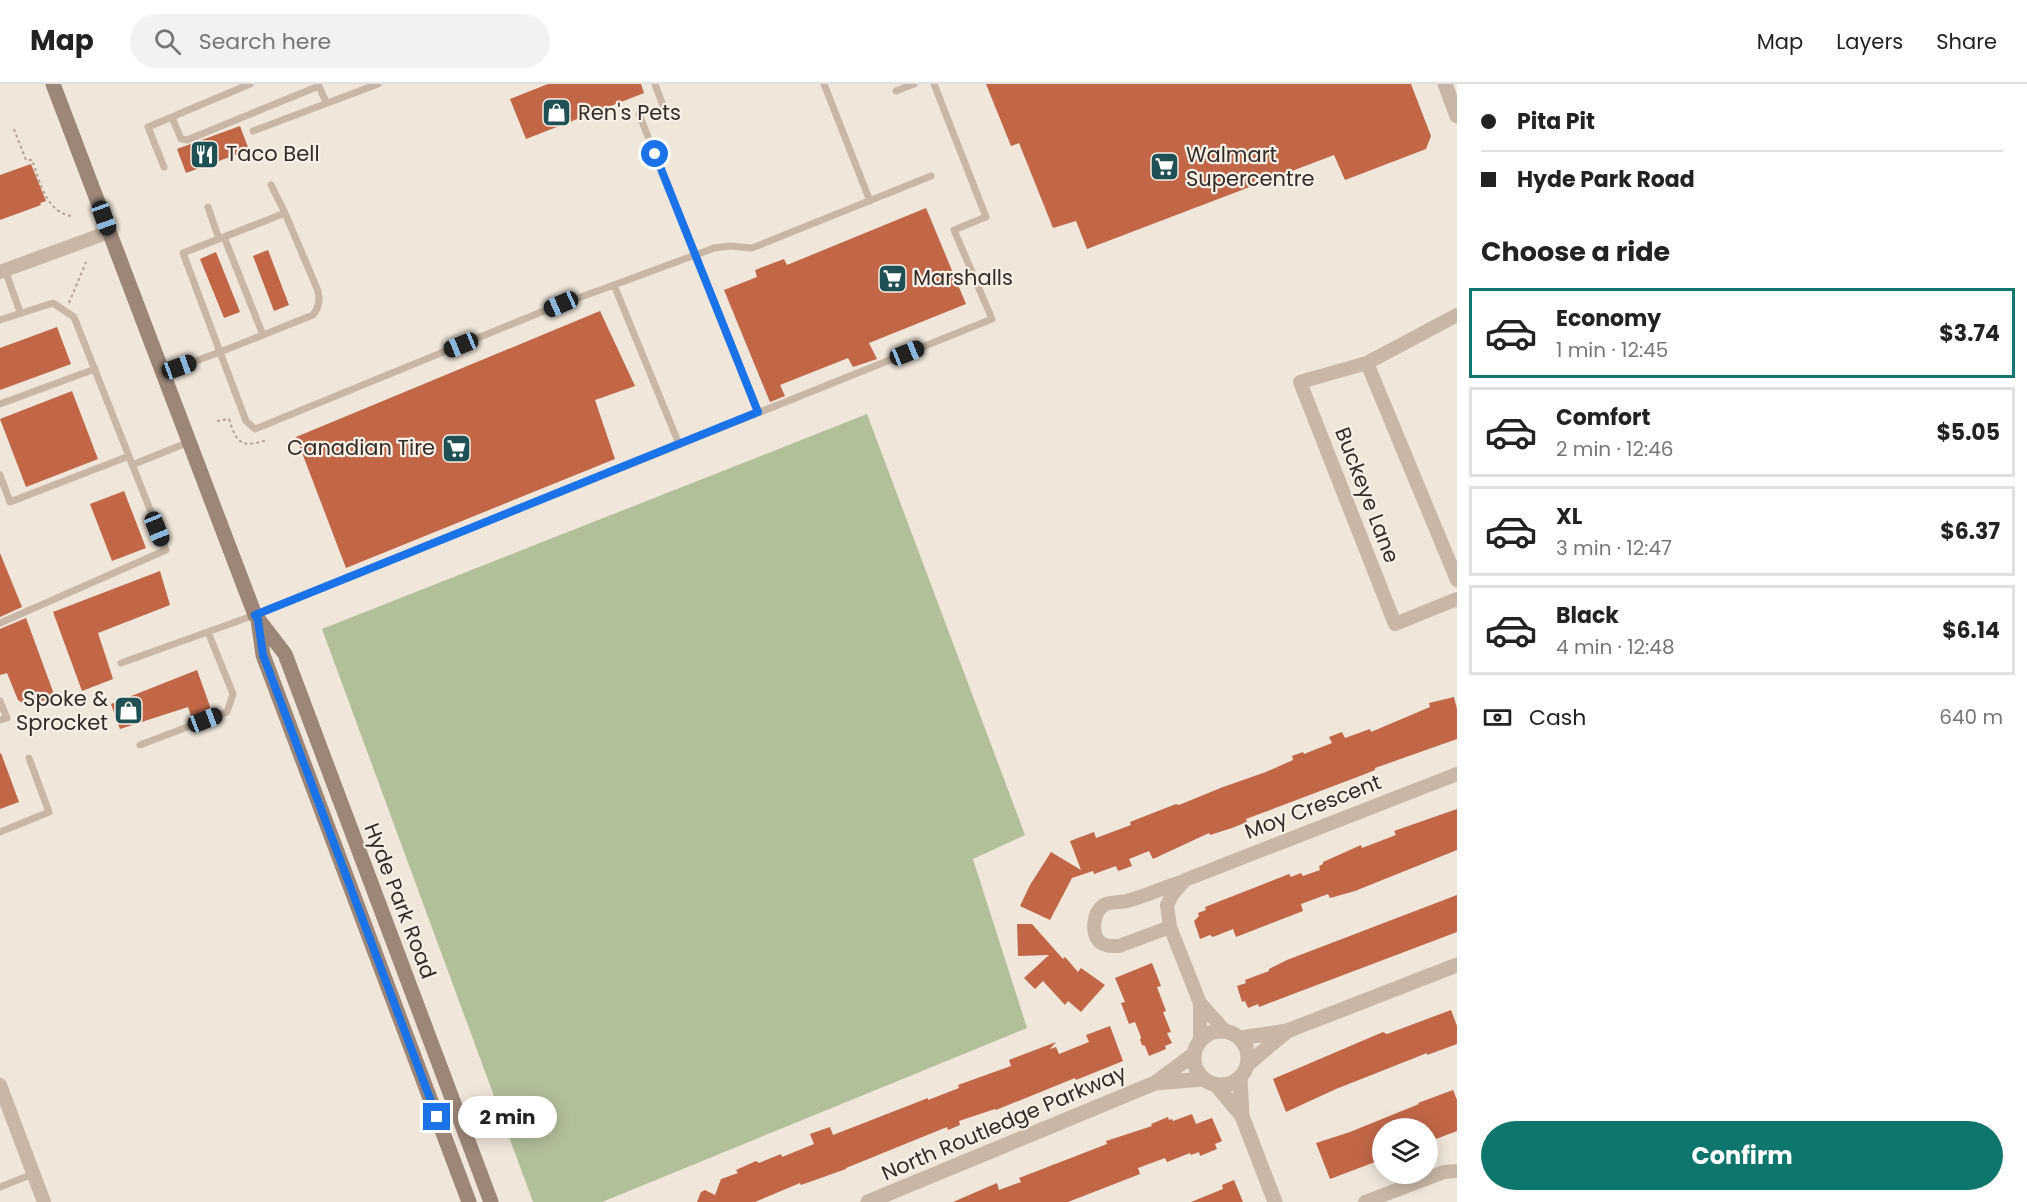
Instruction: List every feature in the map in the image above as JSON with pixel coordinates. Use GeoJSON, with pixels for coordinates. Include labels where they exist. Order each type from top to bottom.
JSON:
{"type":"FeatureCollection","features":[{"type":"Feature","properties":{"kind":"main road","name":"Hyde Park Road"},"geometry":{"type":"LineString","coordinates":[[53,84],[257,617],[263,655],[469,1202]]}},
{"type":"Feature","properties":{"kind":"main road","name":"Hyde Park Road"},"geometry":{"type":"LineString","coordinates":[[257,617],[285,654],[491,1202]]}},
{"type":"Feature","properties":{"kind":"street"},"geometry":{"type":"LineString","coordinates":[[1445,84],[1457,116]]}},
{"type":"Feature","properties":{"kind":"street"},"geometry":{"type":"LineString","coordinates":[[2,271],[109,232]]}},
{"type":"Feature","properties":{"kind":"street"},"geometry":{"type":"LineString","coordinates":[[1457,315],[1367,363],[1457,580]]}},
{"type":"Feature","properties":{"kind":"street","name":"Buckeye Lane"},"geometry":{"type":"LineString","coordinates":[[1367,363],[1300,382],[1395,624],[1457,599]]}},
{"type":"Feature","properties":{"kind":"street","name":"Moy Crescent"},"geometry":{"type":"LineString","coordinates":[[1170,927],[1119,946],[1111,946],[1105,945],[1096,937],[1094,925],[1099,911],[1105,904],[1127,901],[1185,880],[1457,774]]}},
{"type":"Feature","properties":{"kind":"street"},"geometry":{"type":"LineString","coordinates":[[1185,880],[1172,894],[1167,905],[1170,927],[1200,1003],[1226,1031],[1240,1038],[1247,1050],[1242,1116]]}},
{"type":"Feature","properties":{"kind":"street"},"geometry":{"type":"LineString","coordinates":[[1240,1038],[1287,1032],[1457,965]]}},
{"type":"Feature","properties":{"kind":"street"},"geometry":{"type":"LineString","coordinates":[[1200,1003],[1200,1040],[1194,1054],[1194,1063],[1242,1116],[1275,1202]]}},
{"type":"Feature","properties":{"kind":"street"},"geometry":{"type":"LineString","coordinates":[[1200,1040],[1216,1031],[1226,1031]]}},
{"type":"Feature","properties":{"kind":"street"},"geometry":{"type":"LineString","coordinates":[[1210,1082],[1225,1085],[1287,1032]]}},
{"type":"Feature","properties":{"kind":"street","name":"North Routledge Parkway"},"geometry":{"type":"LineString","coordinates":[[868,1202],[1155,1083],[1194,1054]]}},
{"type":"Feature","properties":{"kind":"street","name":"North Routledge Parkway"},"geometry":{"type":"LineString","coordinates":[[1155,1083],[1210,1082]]}},
{"type":"Feature","properties":{"kind":"street"},"geometry":{"type":"LineString","coordinates":[[0,1085],[44,1202]]}},
{"type":"Feature","properties":{"kind":"street"},"geometry":{"type":"LineString","coordinates":[[1365,1202],[1444,1172],[1457,1171]]}},
{"type":"Feature","properties":{"kind":"lane"},"geometry":{"type":"LineString","coordinates":[[164,167],[148,127],[250,84]]}},
{"type":"Feature","properties":{"kind":"lane"},"geometry":{"type":"LineString","coordinates":[[253,131],[378,84]]}},
{"type":"Feature","properties":{"kind":"lane"},"geometry":{"type":"LineString","coordinates":[[656,84],[663,106]]}},
{"type":"Feature","properties":{"kind":"lane"},"geometry":{"type":"LineString","coordinates":[[824,84],[870,201]]}},
{"type":"Feature","properties":{"kind":"lane"},"geometry":{"type":"LineString","coordinates":[[896,91],[914,84]]}},
{"type":"Feature","properties":{"kind":"lane"},"geometry":{"type":"LineString","coordinates":[[121,663],[257,617],[992,319],[954,231],[986,217],[934,84]]}},
{"type":"Feature","properties":{"kind":"lane"},"geometry":{"type":"LineString","coordinates":[[171,117],[182,139],[187,140],[318,85],[326,102]]}},
{"type":"Feature","properties":{"kind":"lane"},"geometry":{"type":"LineString","coordinates":[[639,114],[758,412]]}},
{"type":"Feature","properties":{"kind":"lane"},"geometry":{"type":"LineString","coordinates":[[285,213],[183,253],[246,422],[255,429],[561,304],[714,248],[730,246],[752,248],[931,176]]}},
{"type":"Feature","properties":{"kind":"lane"},"geometry":{"type":"LineString","coordinates":[[163,373],[313,315],[317,310],[320,300],[318,291],[271,185]]}},
{"type":"Feature","properties":{"kind":"lane"},"geometry":{"type":"LineString","coordinates":[[208,207],[263,335]]}},
{"type":"Feature","properties":{"kind":"lane"},"geometry":{"type":"LineString","coordinates":[[2,271],[20,312]]}},
{"type":"Feature","properties":{"kind":"lane"},"geometry":{"type":"LineString","coordinates":[[614,285],[679,444]]}},
{"type":"Feature","properties":{"kind":"lane"},"geometry":{"type":"LineString","coordinates":[[0,320],[53,303],[74,317],[166,550],[0,623]]}},
{"type":"Feature","properties":{"kind":"lane"},"geometry":{"type":"LineString","coordinates":[[0,404],[95,369]]}},
{"type":"Feature","properties":{"kind":"lane"},"geometry":{"type":"LineString","coordinates":[[132,465],[189,442]]}},
{"type":"Feature","properties":{"kind":"lane"},"geometry":{"type":"LineString","coordinates":[[0,475],[10,502],[129,456]]}},
{"type":"Feature","properties":{"kind":"lane"},"geometry":{"type":"LineString","coordinates":[[140,745],[227,712],[233,694],[208,632]]}},
{"type":"Feature","properties":{"kind":"lane"},"geometry":{"type":"LineString","coordinates":[[0,701],[7,718],[0,720]]}},
{"type":"Feature","properties":{"kind":"lane"},"geometry":{"type":"LineString","coordinates":[[0,832],[49,812],[30,758]]}},
{"type":"Feature","properties":{"kind":"lane"},"geometry":{"type":"LineString","coordinates":[[0,1187],[33,1174]]}},
{"type":"Feature","properties":{"kind":"path"},"geometry":{"type":"LineString","coordinates":[[14,129],[26,160],[32,160],[48,201],[64,215],[71,216]]}},
{"type":"Feature","properties":{"kind":"path"},"geometry":{"type":"LineString","coordinates":[[65,311],[86,262]]}},
{"type":"Feature","properties":{"kind":"path"},"geometry":{"type":"LineString","coordinates":[[217,421],[229,419],[238,440],[244,444],[252,445],[267,440]]}},
{"type":"Feature","properties":{"kind":"green space"},"geometry":{"type":"Polygon","coordinates":[[[867,414],[1025,835],[973,859],[1027,1028],[602,1202],[533,1202],[322,629],[867,414]]]}},
{"type":"Feature","properties":{"kind":"building"},"geometry":{"type":"Polygon","coordinates":[[[548,84],[641,84],[644,93],[526,139],[510,99],[548,84]]]}},
{"type":"Feature","properties":{"kind":"building","name":"Walmart Supercentre"},"geometry":{"type":"Polygon","coordinates":[[[986,84],[1411,84],[1431,136],[1426,149],[1345,180],[1334,155],[1087,249],[1076,221],[1053,228],[1019,143],[1011,146],[986,84]]]}},
{"type":"Feature","properties":{"kind":"building"},"geometry":{"type":"Polygon","coordinates":[[[240,126],[249,150],[186,173],[177,149],[240,126]]]}},
{"type":"Feature","properties":{"kind":"building"},"geometry":{"type":"Polygon","coordinates":[[[31,164],[46,201],[0,220],[0,175],[31,164]]]}},
{"type":"Feature","properties":{"kind":"building"},"geometry":{"type":"Polygon","coordinates":[[[926,208],[966,304],[869,343],[877,359],[853,367],[848,358],[780,385],[785,396],[770,402],[724,290],[757,277],[755,270],[784,259],[787,265],[926,208]]]}},
{"type":"Feature","properties":{"kind":"building"},"geometry":{"type":"Polygon","coordinates":[[[268,250],[289,305],[274,311],[253,256],[268,250]]]}},
{"type":"Feature","properties":{"kind":"building"},"geometry":{"type":"Polygon","coordinates":[[[216,252],[240,312],[224,318],[200,259],[216,252]]]}},
{"type":"Feature","properties":{"kind":"building","name":"Canadian Tire"},"geometry":{"type":"Polygon","coordinates":[[[600,311],[635,386],[595,400],[615,459],[346,568],[296,437],[600,311]]]}},
{"type":"Feature","properties":{"kind":"building"},"geometry":{"type":"Polygon","coordinates":[[[57,327],[71,364],[0,390],[0,348],[57,327]]]}},
{"type":"Feature","properties":{"kind":"building"},"geometry":{"type":"Polygon","coordinates":[[[72,391],[98,459],[26,487],[0,419],[72,391]]]}},
{"type":"Feature","properties":{"kind":"building"},"geometry":{"type":"Polygon","coordinates":[[[124,491],[146,548],[112,561],[90,504],[124,491]]]}},
{"type":"Feature","properties":{"kind":"building"},"geometry":{"type":"Polygon","coordinates":[[[0,553],[22,607],[0,617],[0,553]]]}},
{"type":"Feature","properties":{"kind":"building"},"geometry":{"type":"Polygon","coordinates":[[[160,571],[170,605],[98,633],[113,679],[82,691],[53,612],[160,571]]]}},
{"type":"Feature","properties":{"kind":"building"},"geometry":{"type":"Polygon","coordinates":[[[26,618],[55,697],[27,706],[18,700],[7,673],[0,675],[0,629],[26,618]]]}},
{"type":"Feature","properties":{"kind":"building"},"geometry":{"type":"Polygon","coordinates":[[[197,670],[212,712],[192,719],[188,707],[120,729],[111,704],[197,670]]]}},
{"type":"Feature","properties":{"kind":"building"},"geometry":{"type":"Polygon","coordinates":[[[1454,697],[1457,709],[1457,739],[1375,768],[1360,776],[1246,819],[1247,822],[1232,828],[1210,835],[1209,833],[1153,859],[1149,851],[1129,859],[1132,866],[1118,871],[1116,866],[1094,874],[1093,871],[1072,878],[1050,920],[1020,906],[1051,852],[1081,870],[1070,841],[1094,832],[1096,838],[1176,804],[1179,805],[1266,772],[1293,760],[1292,756],[1303,752],[1304,754],[1332,743],[1329,737],[1342,732],[1345,738],[1370,729],[1371,732],[1430,707],[1429,703],[1454,697]]]}},
{"type":"Feature","properties":{"kind":"building"},"geometry":{"type":"Polygon","coordinates":[[[0,754],[19,802],[0,809],[0,754]]]}},
{"type":"Feature","properties":{"kind":"building"},"geometry":{"type":"Polygon","coordinates":[[[1457,809],[1457,850],[1355,891],[1330,898],[1328,894],[1301,904],[1303,911],[1236,937],[1233,929],[1213,937],[1210,935],[1200,939],[1194,921],[1199,916],[1198,913],[1206,910],[1205,907],[1289,874],[1291,877],[1301,873],[1303,876],[1320,870],[1319,866],[1323,862],[1361,845],[1362,848],[1396,835],[1394,831],[1457,809]]]}},
{"type":"Feature","properties":{"kind":"building"},"geometry":{"type":"Polygon","coordinates":[[[1457,895],[1457,932],[1259,1007],[1258,1004],[1248,1008],[1245,1001],[1242,1002],[1237,986],[1246,983],[1245,980],[1269,971],[1287,960],[1457,895]]]}},
{"type":"Feature","properties":{"kind":"building"},"geometry":{"type":"Polygon","coordinates":[[[1017,924],[1032,924],[1063,959],[1065,957],[1078,972],[1081,968],[1105,985],[1081,1012],[1068,1001],[1065,1005],[1043,981],[1035,989],[1024,978],[1049,955],[1018,956],[1017,924]]]}},
{"type":"Feature","properties":{"kind":"building"},"geometry":{"type":"Polygon","coordinates":[[[1152,963],[1161,986],[1157,987],[1166,1011],[1163,1012],[1171,1032],[1167,1033],[1172,1043],[1165,1046],[1166,1049],[1149,1056],[1145,1046],[1142,1045],[1135,1022],[1129,1024],[1121,1003],[1125,1002],[1115,978],[1152,963]]]}},
{"type":"Feature","properties":{"kind":"building"},"geometry":{"type":"Polygon","coordinates":[[[1451,1010],[1457,1026],[1457,1044],[1427,1055],[1427,1053],[1336,1089],[1286,1112],[1273,1079],[1383,1032],[1387,1034],[1451,1010]]]}},
{"type":"Feature","properties":{"kind":"building"},"geometry":{"type":"Polygon","coordinates":[[[1110,1026],[1123,1061],[996,1110],[959,1121],[960,1125],[948,1130],[947,1127],[846,1169],[801,1185],[800,1183],[755,1202],[697,1202],[701,1192],[705,1190],[715,1195],[721,1179],[738,1173],[736,1170],[756,1161],[759,1163],[781,1154],[782,1157],[814,1144],[810,1134],[830,1127],[833,1135],[928,1098],[928,1100],[959,1088],[958,1085],[1011,1066],[1009,1060],[1056,1042],[1050,1049],[1056,1047],[1059,1054],[1089,1042],[1086,1035],[1110,1026]]]}},
{"type":"Feature","properties":{"kind":"building"},"geometry":{"type":"Polygon","coordinates":[[[1453,1090],[1457,1100],[1457,1131],[1438,1138],[1438,1118],[1384,1118],[1453,1090]]]}},
{"type":"Feature","properties":{"kind":"building"},"geometry":{"type":"Polygon","coordinates":[[[1192,1114],[1196,1124],[1212,1118],[1222,1141],[1215,1144],[1217,1149],[1200,1156],[1199,1152],[1191,1155],[1190,1153],[1167,1162],[1165,1158],[1138,1168],[1140,1174],[1068,1202],[953,1202],[997,1183],[999,1190],[1021,1182],[1019,1178],[1107,1144],[1106,1141],[1152,1126],[1151,1124],[1168,1117],[1173,1121],[1192,1114]]]}},
{"type":"Feature","properties":{"kind":"building"},"geometry":{"type":"Polygon","coordinates":[[[1372,1123],[1372,1163],[1330,1179],[1316,1143],[1372,1123]]]}},
{"type":"Feature","properties":{"kind":"building"},"geometry":{"type":"Polygon","coordinates":[[[1234,1180],[1243,1202],[1191,1202],[1223,1189],[1222,1185],[1234,1180]]]}},
{"type":"Feature","properties":{"kind":"place","name":"Ren's Pets"},"geometry":{"type":"Point","coordinates":[557,113]}},
{"type":"Feature","properties":{"kind":"place","name":"Taco Bell"},"geometry":{"type":"Point","coordinates":[205,154]}},
{"type":"Feature","properties":{"kind":"place","name":"Walmart Supercentre"},"geometry":{"type":"Point","coordinates":[1165,167]}},
{"type":"Feature","properties":{"kind":"place","name":"Marshalls"},"geometry":{"type":"Point","coordinates":[892,278]}},
{"type":"Feature","properties":{"kind":"place","name":"Canadian Tire"},"geometry":{"type":"Point","coordinates":[456,448]}},
{"type":"Feature","properties":{"kind":"place","name":"Spoke & Sprocket"},"geometry":{"type":"Point","coordinates":[129,711]}},
{"type":"Feature","properties":{"kind":"route"},"geometry":{"type":"LineString","coordinates":[[437,1117],[263,655],[258,620],[255,615],[758,412],[655,154]]}}]}
